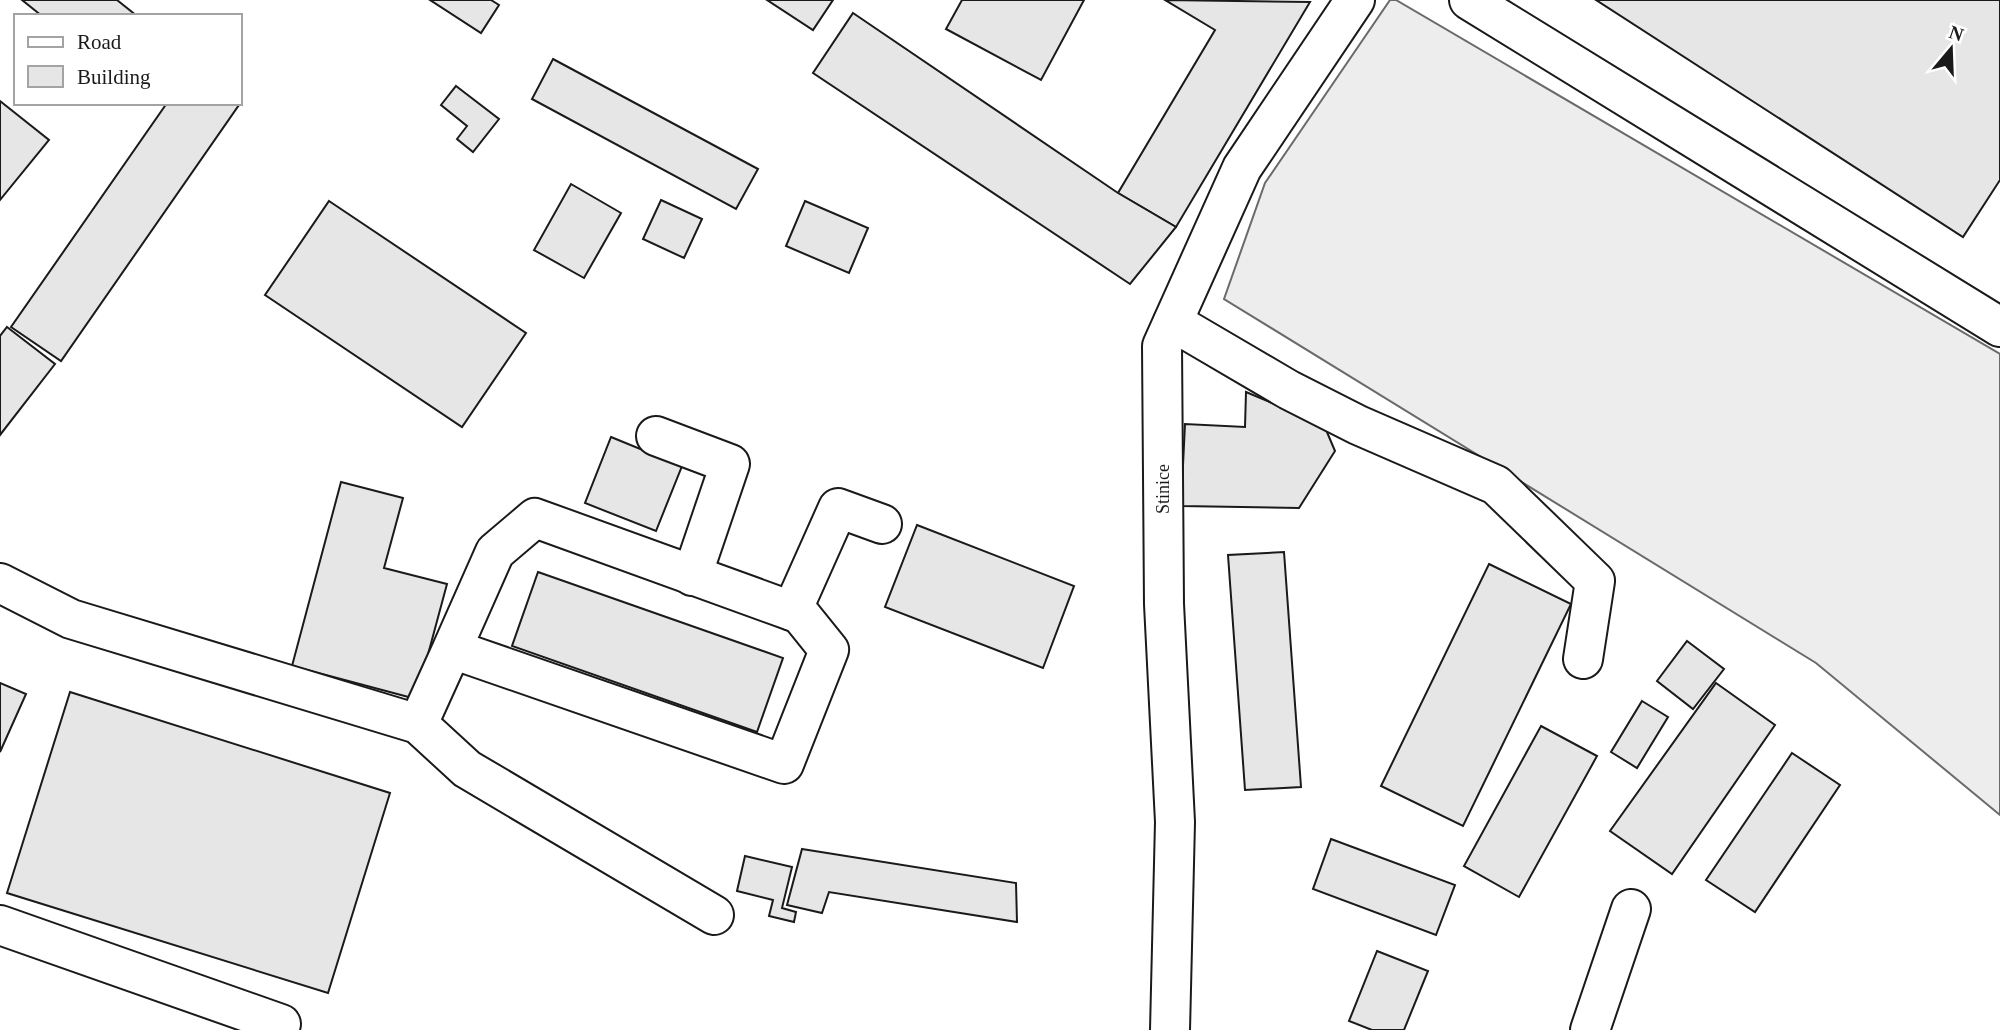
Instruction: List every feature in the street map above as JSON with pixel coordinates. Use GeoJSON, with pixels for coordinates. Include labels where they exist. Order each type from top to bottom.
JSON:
{"type":"FeatureCollection","features":[{"type":"Feature","properties":{"kind":"street","name":"Stinice"},"geometry":{"type":"LineString","coordinates":[[1170,1030],[1175,822],[1164,604],[1162,346],[1242,168],[1355,0]]}},
{"type":"Feature","properties":{"kind":"street"},"geometry":{"type":"LineString","coordinates":[[1469,0],[2000,327]]}},
{"type":"Feature","properties":{"kind":"street"},"geometry":{"type":"LineString","coordinates":[[1173,323],[1289,390],[1358,425],[1496,485],[1595,581],[1583,659]]}},
{"type":"Feature","properties":{"kind":"street"},"geometry":{"type":"LineString","coordinates":[[656,436],[730,464],[692,576]]}},
{"type":"Feature","properties":{"kind":"street"},"geometry":{"type":"LineString","coordinates":[[792,611],[838,508],[881,524]]}},
{"type":"Feature","properties":{"kind":"street"},"geometry":{"type":"LineString","coordinates":[[418,724],[495,552],[535,518],[800,614],[829,650],[784,764],[452,649]]}},
{"type":"Feature","properties":{"kind":"street"},"geometry":{"type":"LineString","coordinates":[[0,583],[71,619],[418,724],[467,769],[714,915]]}},
{"type":"Feature","properties":{"kind":"street"},"geometry":{"type":"LineString","coordinates":[[1590,1030],[1631,909]]}},
{"type":"Feature","properties":{"kind":"street"},"geometry":{"type":"LineString","coordinates":[[0,925],[281,1024]]}},
{"type":"Feature","properties":{"kind":"shaded area"},"geometry":{"type":"Polygon","coordinates":[[[1390,0],[1396,0],[2000,354],[2000,815],[1816,663],[1224,299],[1265,183],[1390,0]]]}},
{"type":"Feature","properties":{"kind":"building"},"geometry":{"type":"Polygon","coordinates":[[[22,0],[117,0],[134,14],[40,14],[22,0]]]}},
{"type":"Feature","properties":{"kind":"building"},"geometry":{"type":"Polygon","coordinates":[[[430,0],[491,0],[499,5],[481,33],[430,0]]]}},
{"type":"Feature","properties":{"kind":"building"},"geometry":{"type":"Polygon","coordinates":[[[767,0],[833,0],[813,30],[767,0]]]}},
{"type":"Feature","properties":{"kind":"building"},"geometry":{"type":"Polygon","coordinates":[[[962,0],[1084,0],[1041,80],[946,29],[962,0]]]}},
{"type":"Feature","properties":{"kind":"building"},"geometry":{"type":"Polygon","coordinates":[[[1165,0],[1310,2],[1176,227],[1118,193],[1215,30],[1165,0]]]}},
{"type":"Feature","properties":{"kind":"building"},"geometry":{"type":"Polygon","coordinates":[[[1596,0],[2000,0],[2000,180],[1963,237],[1596,0]]]}},
{"type":"Feature","properties":{"kind":"building"},"geometry":{"type":"Polygon","coordinates":[[[853,13],[1118,193],[1176,227],[1130,284],[813,73],[853,13]]]}},
{"type":"Feature","properties":{"kind":"building"},"geometry":{"type":"Polygon","coordinates":[[[553,59],[758,169],[736,209],[532,99],[553,59]]]}},
{"type":"Feature","properties":{"kind":"building"},"geometry":{"type":"Polygon","coordinates":[[[456,86],[499,119],[473,152],[457,139],[467,126],[441,105],[456,86]]]}},
{"type":"Feature","properties":{"kind":"building"},"geometry":{"type":"Polygon","coordinates":[[[0,101],[49,140],[0,200],[0,101]]]}},
{"type":"Feature","properties":{"kind":"building"},"geometry":{"type":"Polygon","coordinates":[[[166,105],[239,105],[61,361],[11,327],[166,105]]]}},
{"type":"Feature","properties":{"kind":"building"},"geometry":{"type":"Polygon","coordinates":[[[571,184],[621,213],[584,278],[534,250],[571,184]]]}},
{"type":"Feature","properties":{"kind":"building"},"geometry":{"type":"Polygon","coordinates":[[[661,200],[702,219],[684,258],[643,239],[661,200]]]}},
{"type":"Feature","properties":{"kind":"building"},"geometry":{"type":"Polygon","coordinates":[[[329,201],[526,333],[462,427],[265,295],[329,201]]]}},
{"type":"Feature","properties":{"kind":"building"},"geometry":{"type":"Polygon","coordinates":[[[805,201],[868,228],[849,273],[786,246],[805,201]]]}},
{"type":"Feature","properties":{"kind":"building"},"geometry":{"type":"Polygon","coordinates":[[[7,327],[55,364],[0,435],[0,336],[7,327]]]}},
{"type":"Feature","properties":{"kind":"building"},"geometry":{"type":"Polygon","coordinates":[[[1246,392],[1324,425],[1335,451],[1299,508],[1181,506],[1185,424],[1245,427],[1246,392]]]}},
{"type":"Feature","properties":{"kind":"building"},"geometry":{"type":"Polygon","coordinates":[[[611,437],[682,466],[656,531],[585,503],[611,437]]]}},
{"type":"Feature","properties":{"kind":"building"},"geometry":{"type":"Polygon","coordinates":[[[341,482],[403,498],[384,568],[447,584],[416,699],[292,666],[341,482]]]}},
{"type":"Feature","properties":{"kind":"building"},"geometry":{"type":"Polygon","coordinates":[[[917,525],[1074,586],[1043,668],[885,607],[917,525]]]}},
{"type":"Feature","properties":{"kind":"building"},"geometry":{"type":"Polygon","coordinates":[[[1284,552],[1301,787],[1245,790],[1228,555],[1284,552]]]}},
{"type":"Feature","properties":{"kind":"building"},"geometry":{"type":"Polygon","coordinates":[[[1489,564],[1571,604],[1463,826],[1381,786],[1489,564]]]}},
{"type":"Feature","properties":{"kind":"building"},"geometry":{"type":"Polygon","coordinates":[[[538,572],[783,658],[757,732],[512,646],[538,572]]]}},
{"type":"Feature","properties":{"kind":"building"},"geometry":{"type":"Polygon","coordinates":[[[1687,641],[1724,669],[1693,709],[1657,681],[1687,641]]]}},
{"type":"Feature","properties":{"kind":"building"},"geometry":{"type":"Polygon","coordinates":[[[0,683],[26,694],[0,752],[0,683]]]}},
{"type":"Feature","properties":{"kind":"building"},"geometry":{"type":"Polygon","coordinates":[[[1716,683],[1775,725],[1672,874],[1610,831],[1716,683]]]}},
{"type":"Feature","properties":{"kind":"building"},"geometry":{"type":"Polygon","coordinates":[[[70,692],[390,793],[328,993],[7,893],[70,692]]]}},
{"type":"Feature","properties":{"kind":"building"},"geometry":{"type":"Polygon","coordinates":[[[1642,701],[1668,717],[1637,768],[1611,752],[1642,701]]]}},
{"type":"Feature","properties":{"kind":"building"},"geometry":{"type":"Polygon","coordinates":[[[1541,726],[1597,756],[1519,897],[1464,866],[1541,726]]]}},
{"type":"Feature","properties":{"kind":"building"},"geometry":{"type":"Polygon","coordinates":[[[1792,753],[1840,785],[1755,912],[1706,880],[1792,753]]]}},
{"type":"Feature","properties":{"kind":"building"},"geometry":{"type":"Polygon","coordinates":[[[1331,839],[1455,885],[1436,935],[1313,889],[1331,839]]]}},
{"type":"Feature","properties":{"kind":"building"},"geometry":{"type":"Polygon","coordinates":[[[802,849],[1016,883],[1017,922],[829,892],[822,913],[787,905],[802,849]]]}},
{"type":"Feature","properties":{"kind":"building"},"geometry":{"type":"Polygon","coordinates":[[[745,856],[792,867],[782,908],[796,912],[794,922],[769,916],[773,900],[737,891],[745,856]]]}},
{"type":"Feature","properties":{"kind":"building"},"geometry":{"type":"Polygon","coordinates":[[[1377,951],[1428,971],[1404,1030],[1372,1030],[1349,1021],[1377,951]]]}}]}
